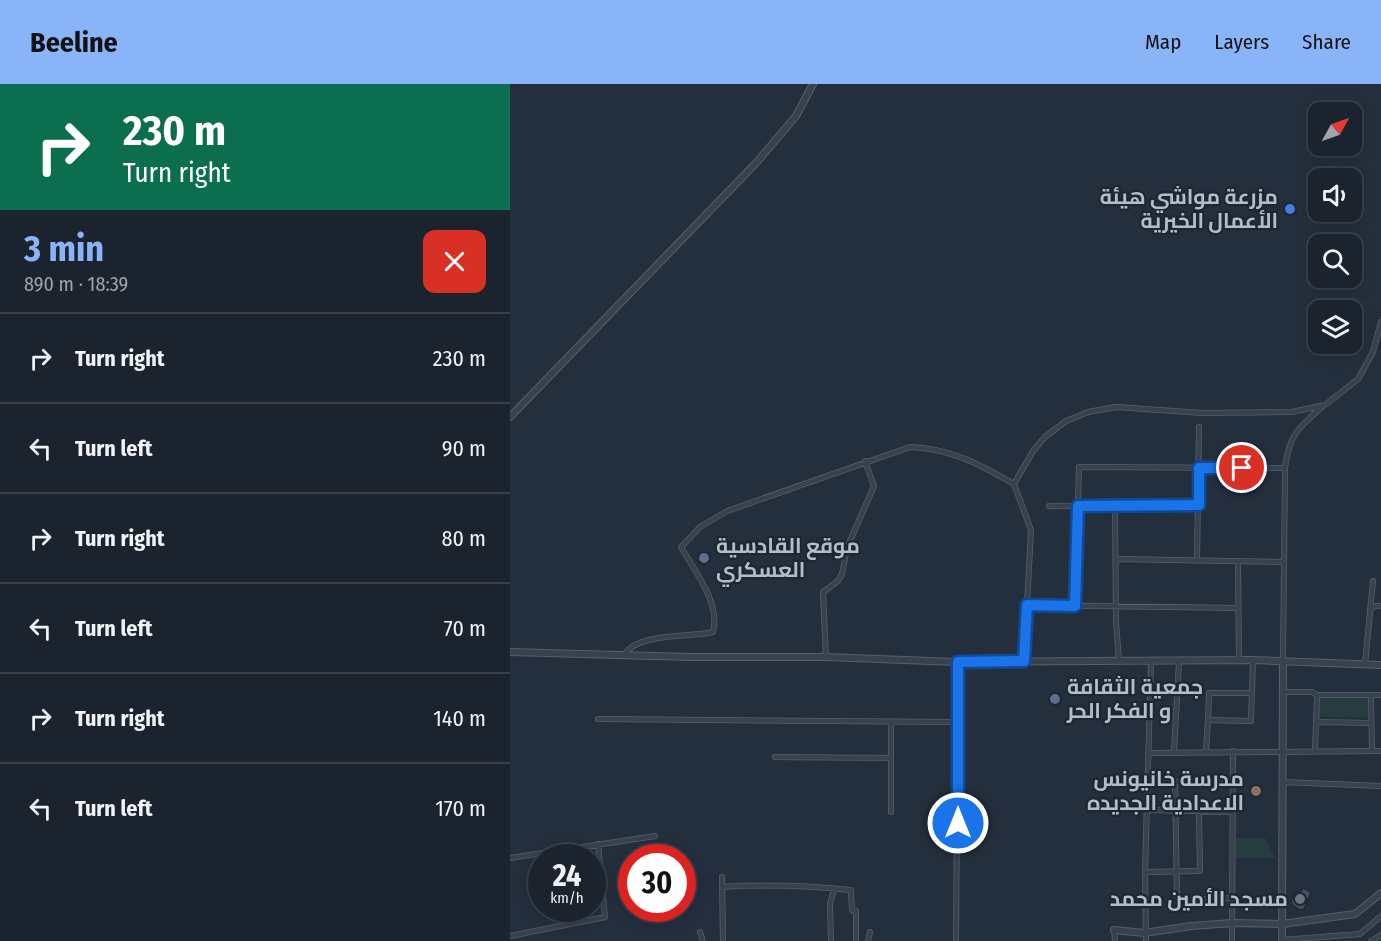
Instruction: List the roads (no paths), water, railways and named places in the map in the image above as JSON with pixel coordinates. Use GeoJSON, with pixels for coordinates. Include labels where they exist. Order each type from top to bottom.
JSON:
{"type":"FeatureCollection","features":[{"type":"Feature","properties":{"kind":"street"},"geometry":{"type":"LineString","coordinates":[[510,417],[757,162],[796,116],[813,84]]}},
{"type":"Feature","properties":{"kind":"street"},"geometry":{"type":"LineString","coordinates":[[1381,322],[1373,352],[1358,379],[1307,420],[1288,445],[1285,468],[1284,750],[1281,782],[1282,940],[1360,934],[1381,916]]}},
{"type":"Feature","properties":{"kind":"street"},"geometry":{"type":"LineString","coordinates":[[1014,484],[1033,451],[1045,437],[1066,421],[1088,412],[1116,407],[1202,413],[1292,412],[1325,405]]}},
{"type":"Feature","properties":{"kind":"street"},"geometry":{"type":"LineString","coordinates":[[1197,561],[1199,427]]}},
{"type":"Feature","properties":{"kind":"street"},"geometry":{"type":"LineString","coordinates":[[624,655],[627,650],[643,641],[713,632],[715,616],[712,603],[681,546],[700,527],[727,511],[910,447],[932,448],[969,459],[1014,484],[1030,530],[1024,661]]}},
{"type":"Feature","properties":{"kind":"street"},"geometry":{"type":"LineString","coordinates":[[826,657],[823,592],[838,582],[847,548],[874,486],[865,461]]}},
{"type":"Feature","properties":{"kind":"street"},"geometry":{"type":"LineString","coordinates":[[1075,606],[1079,468],[1285,468]]}},
{"type":"Feature","properties":{"kind":"street"},"geometry":{"type":"LineString","coordinates":[[1049,506],[1199,505]]}},
{"type":"Feature","properties":{"kind":"street"},"geometry":{"type":"LineString","coordinates":[[1115,506],[1119,661]]}},
{"type":"Feature","properties":{"kind":"street"},"geometry":{"type":"LineString","coordinates":[[1116,559],[1284,562]]}},
{"type":"Feature","properties":{"kind":"street"},"geometry":{"type":"LineString","coordinates":[[1238,562],[1239,661]]}},
{"type":"Feature","properties":{"kind":"street"},"geometry":{"type":"LineString","coordinates":[[1365,664],[1373,582]]}},
{"type":"Feature","properties":{"kind":"street"},"geometry":{"type":"LineString","coordinates":[[1027,605],[1238,608]]}},
{"type":"Feature","properties":{"kind":"street"},"geometry":{"type":"LineString","coordinates":[[1370,610],[1375,606],[1381,606]]}},
{"type":"Feature","properties":{"kind":"street"},"geometry":{"type":"LineString","coordinates":[[510,652],[826,657],[958,662],[1253,660],[1381,665]]}},
{"type":"Feature","properties":{"kind":"street"},"geometry":{"type":"LineString","coordinates":[[1208,720],[1251,721],[1253,660]]}},
{"type":"Feature","properties":{"kind":"street"},"geometry":{"type":"LineString","coordinates":[[1146,941],[1144,933],[1150,661]]}},
{"type":"Feature","properties":{"kind":"street"},"geometry":{"type":"LineString","coordinates":[[956,941],[958,662]]}},
{"type":"Feature","properties":{"kind":"street"},"geometry":{"type":"LineString","coordinates":[[1174,751],[1179,662]]}},
{"type":"Feature","properties":{"kind":"street"},"geometry":{"type":"LineString","coordinates":[[1284,692],[1312,692],[1317,695],[1381,695]]}},
{"type":"Feature","properties":{"kind":"street"},"geometry":{"type":"LineString","coordinates":[[1206,751],[1209,693],[1251,693]]}},
{"type":"Feature","properties":{"kind":"street"},"geometry":{"type":"LineString","coordinates":[[1315,751],[1317,695]]}},
{"type":"Feature","properties":{"kind":"street"},"geometry":{"type":"LineString","coordinates":[[1371,695],[1372,751]]}},
{"type":"Feature","properties":{"kind":"street"},"geometry":{"type":"LineString","coordinates":[[598,718],[956,722]]}},
{"type":"Feature","properties":{"kind":"street"},"geometry":{"type":"LineString","coordinates":[[891,722],[891,812]]}},
{"type":"Feature","properties":{"kind":"street"},"geometry":{"type":"LineString","coordinates":[[1316,722],[1371,723]]}},
{"type":"Feature","properties":{"kind":"street"},"geometry":{"type":"LineString","coordinates":[[1148,753],[1284,750],[1381,751]]}},
{"type":"Feature","properties":{"kind":"street"},"geometry":{"type":"LineString","coordinates":[[1232,941],[1233,751]]}},
{"type":"Feature","properties":{"kind":"street"},"geometry":{"type":"LineString","coordinates":[[775,757],[891,758]]}},
{"type":"Feature","properties":{"kind":"street"},"geometry":{"type":"LineString","coordinates":[[1148,781],[1233,784]]}},
{"type":"Feature","properties":{"kind":"street"},"geometry":{"type":"LineString","coordinates":[[1281,782],[1381,786]]}},
{"type":"Feature","properties":{"kind":"street"},"geometry":{"type":"LineString","coordinates":[[1175,783],[1178,895],[1181,900],[1234,898]]}},
{"type":"Feature","properties":{"kind":"street"},"geometry":{"type":"LineString","coordinates":[[1148,810],[1233,812]]}},
{"type":"Feature","properties":{"kind":"street"},"geometry":{"type":"LineString","coordinates":[[1145,872],[1200,871],[1199,811]]}},
{"type":"Feature","properties":{"kind":"street"},"geometry":{"type":"LineString","coordinates":[[598,844],[655,836]]}},
{"type":"Feature","properties":{"kind":"street"},"geometry":{"type":"LineString","coordinates":[[510,858],[528,855]]}},
{"type":"Feature","properties":{"kind":"street"},"geometry":{"type":"LineString","coordinates":[[722,878],[723,941]]}},
{"type":"Feature","properties":{"kind":"street"},"geometry":{"type":"LineString","coordinates":[[722,887],[770,884],[782,887],[851,890],[852,910],[856,911],[856,941]]}},
{"type":"Feature","properties":{"kind":"street"},"geometry":{"type":"LineString","coordinates":[[831,941],[830,904],[834,889]]}},
{"type":"Feature","properties":{"kind":"street"},"geometry":{"type":"LineString","coordinates":[[1115,941],[1114,930],[1144,933],[1233,923],[1281,924],[1355,914],[1379,895],[1381,904]]}},
{"type":"Feature","properties":{"kind":"street"},"geometry":{"type":"LineString","coordinates":[[510,936],[580,922]]}},
{"type":"Feature","properties":{"kind":"street"},"geometry":{"type":"LineString","coordinates":[[700,932],[703,941]]}},
{"type":"Feature","properties":{"kind":"street"},"geometry":{"type":"LineString","coordinates":[[868,941],[870,932]]}},
{"type":"Feature","properties":{"kind":"street"},"geometry":{"type":"LineString","coordinates":[[1371,941],[1381,935]]}},
{"type":"Feature","properties":{"kind":"place","name":"مزرعة مواشي هيئة الأعمال الخيرية"},"geometry":{"type":"Point","coordinates":[1290,209]}},
{"type":"Feature","properties":{"kind":"place","name":"موقع القادسية العسكري"},"geometry":{"type":"Point","coordinates":[704,558]}},
{"type":"Feature","properties":{"kind":"place","name":"جمعية الثقافة و الفكر الحر"},"geometry":{"type":"Point","coordinates":[1055,699]}},
{"type":"Feature","properties":{"kind":"place","name":"مدرسة خانيونس الاعدادية الجديده"},"geometry":{"type":"Point","coordinates":[1256,791]}},
{"type":"Feature","properties":{"kind":"place","name":"مسجد الأمين محمد"},"geometry":{"type":"Point","coordinates":[1300,899]}}]}
